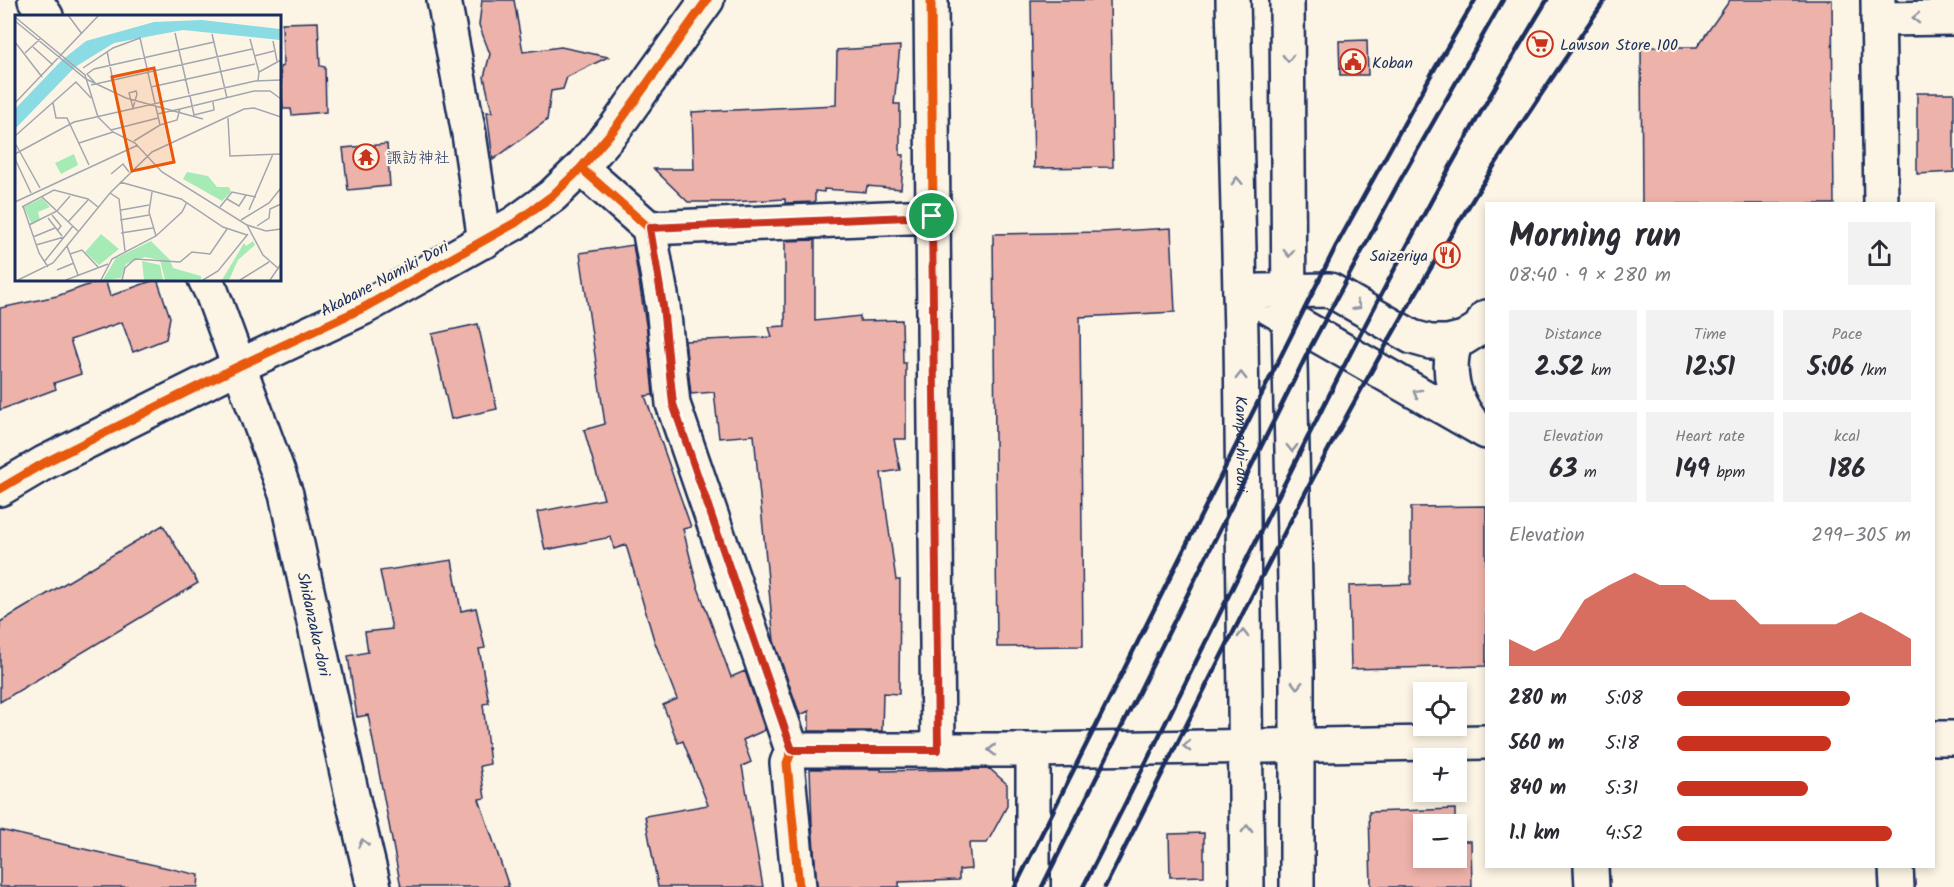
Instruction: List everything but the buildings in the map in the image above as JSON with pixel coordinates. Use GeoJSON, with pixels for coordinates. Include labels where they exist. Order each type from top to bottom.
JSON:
{"type":"FeatureCollection","features":[{"type":"Feature","properties":{"kind":"street"},"geometry":{"type":"LineString","coordinates":[[35,0],[45,15]]}},
{"type":"Feature","properties":{"kind":"street"},"geometry":{"type":"LineString","coordinates":[[444,0],[469,135],[484,241]]}},
{"type":"Feature","properties":{"kind":"street","name":"Akabane Namiki Dori"},"geometry":{"type":"LineString","coordinates":[[0,489],[44,463],[238,366],[363,308],[515,223],[552,196],[581,168],[616,127],[707,0]]}},
{"type":"Feature","properties":{"kind":"street"},"geometry":{"type":"LineString","coordinates":[[931,0],[938,750]]}},
{"type":"Feature","properties":{"kind":"street","name":"Kampachi-dori"},"geometry":{"type":"LineString","coordinates":[[1233,0],[1240,291],[1247,887]]}},
{"type":"Feature","properties":{"kind":"street"},"geometry":{"type":"LineString","coordinates":[[1287,0],[1289,304],[1298,745],[1297,887]]}},
{"type":"Feature","properties":{"kind":"street"},"geometry":{"type":"LineString","coordinates":[[1881,202],[1878,9],[1954,18]]}},
{"type":"Feature","properties":{"kind":"street"},"geometry":{"type":"LineString","coordinates":[[581,168],[650,228],[663,306],[673,404],[792,750],[787,763],[799,887]]}},
{"type":"Feature","properties":{"kind":"street"},"geometry":{"type":"LineString","coordinates":[[650,228],[932,216]]}},
{"type":"Feature","properties":{"kind":"street","name":"Shidanzaka-dori"},"geometry":{"type":"LineString","coordinates":[[205,280],[286,494],[374,887]]}},
{"type":"Feature","properties":{"kind":"street"},"geometry":{"type":"LineString","coordinates":[[1289,304],[1330,290],[1412,337],[1430,342],[1464,338],[1480,328],[1485,319]]}},
{"type":"Feature","properties":{"kind":"street"},"geometry":{"type":"LineString","coordinates":[[1240,291],[1289,304],[1332,345],[1481,429]]}},
{"type":"Feature","properties":{"kind":"street"},"geometry":{"type":"LineString","coordinates":[[1456,340],[1451,358],[1452,380],[1465,414],[1481,429]]}},
{"type":"Feature","properties":{"kind":"street"},"geometry":{"type":"LineString","coordinates":[[1935,738],[1954,738]]}},
{"type":"Feature","properties":{"kind":"street"},"geometry":{"type":"LineString","coordinates":[[792,750],[1034,750],[1485,742]]}},
{"type":"Feature","properties":{"kind":"street"},"geometry":{"type":"LineString","coordinates":[[1033,887],[1034,750]]}},
{"type":"Feature","properties":{"kind":"street"},"geometry":{"type":"LineString","coordinates":[[1591,868],[1592,887]]}},
{"type":"Feature","properties":{"kind":"street"},"geometry":{"type":"LineString","coordinates":[[1896,868],[1897,887]]}},
{"type":"Feature","properties":{"kind":"railway"},"geometry":{"type":"LineString","coordinates":[[1015,887],[1336,246],[1475,0]]}},
{"type":"Feature","properties":{"kind":"railway"},"geometry":{"type":"LineString","coordinates":[[1042,887],[1310,348],[1398,184],[1503,0]]}},
{"type":"Feature","properties":{"kind":"railway"},"geometry":{"type":"LineString","coordinates":[[1083,887],[1307,439],[1422,217],[1547,0]]}},
{"type":"Feature","properties":{"kind":"railway"},"geometry":{"type":"LineString","coordinates":[[1105,887],[1237,624],[1375,364],[1491,171],[1605,0]]}},
{"type":"Feature","properties":{"kind":"cycle path"},"geometry":{"type":"LineString","coordinates":[[0,489],[44,463],[239,366],[363,308],[515,223],[552,196],[581,168],[616,127],[707,0]]}},
{"type":"Feature","properties":{"kind":"cycle path"},"geometry":{"type":"LineString","coordinates":[[931,0],[938,750]]}},
{"type":"Feature","properties":{"kind":"cycle path"},"geometry":{"type":"LineString","coordinates":[[581,168],[649,228],[663,306],[673,404],[792,750],[787,763],[799,887]]}},
{"type":"Feature","properties":{"kind":"place","name":"Lawson Store 100"},"geometry":{"type":"Point","coordinates":[1540,44]}},
{"type":"Feature","properties":{"kind":"place","name":"Koban"},"geometry":{"type":"Point","coordinates":[1353,62]}},
{"type":"Feature","properties":{"kind":"place","name":"諏訪神社"},"geometry":{"type":"Point","coordinates":[366,157]}},
{"type":"Feature","properties":{"kind":"place","name":"Saizeriya"},"geometry":{"type":"Point","coordinates":[1447,255]}},
{"type":"Feature","properties":{"kind":"route"},"geometry":{"type":"LineString","coordinates":[[932,216],[938,750],[792,750],[673,404],[663,306],[650,228],[932,216]]}}]}
